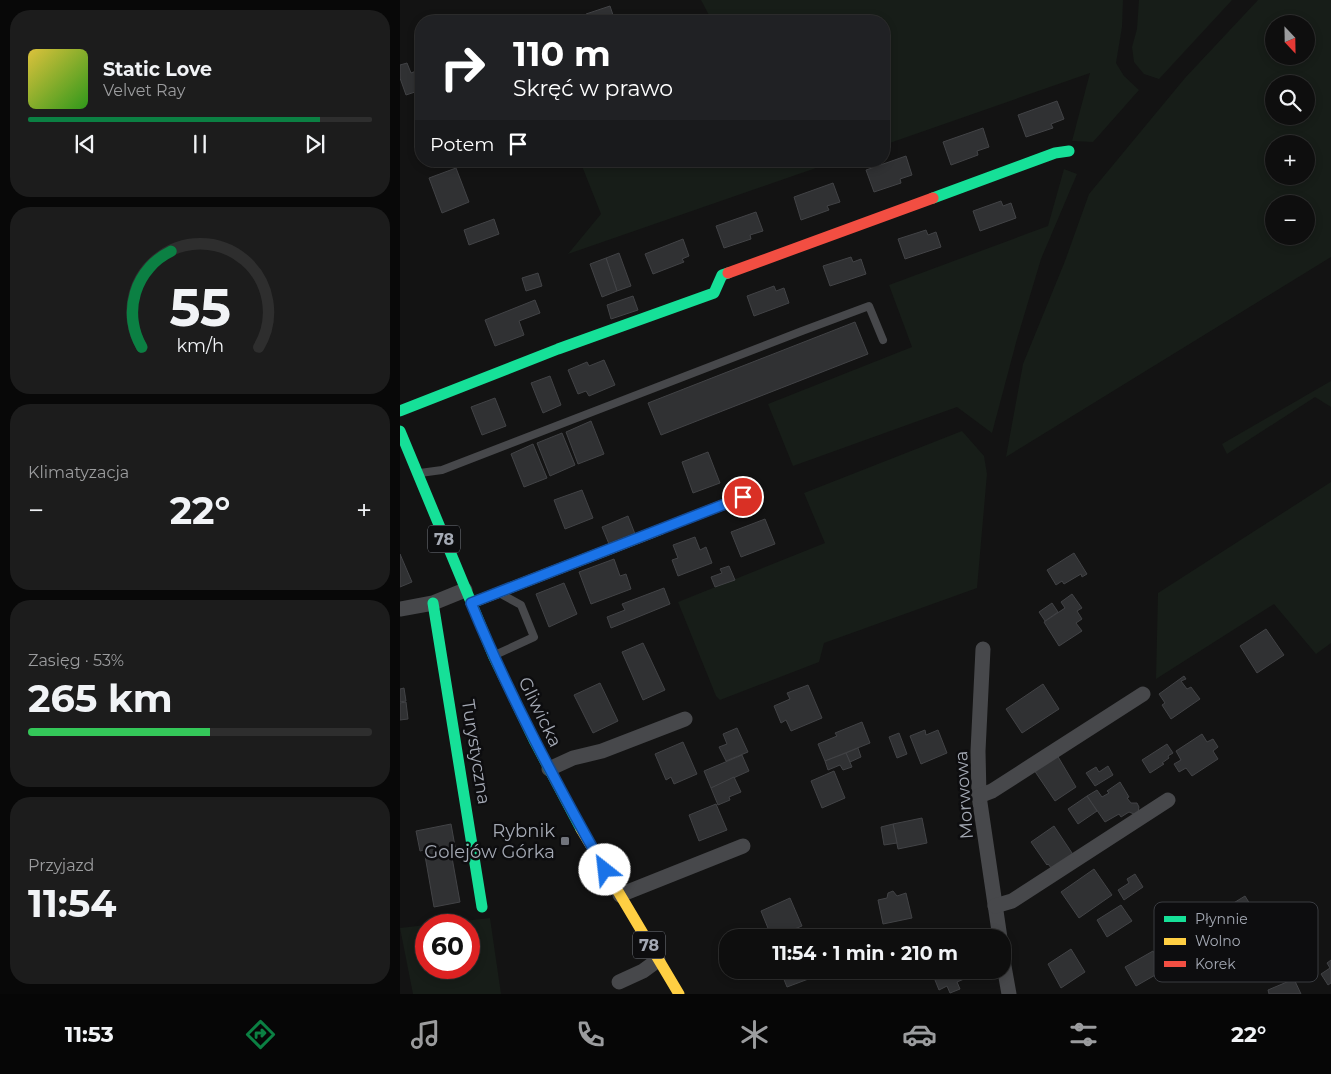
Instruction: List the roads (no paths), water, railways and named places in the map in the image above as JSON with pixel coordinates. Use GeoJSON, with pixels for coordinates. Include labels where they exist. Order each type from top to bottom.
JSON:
{"type":"FeatureCollection","features":[{"type":"Feature","properties":{"kind":"street"},"geometry":{"type":"LineString","coordinates":[[400,411],[558,349],[714,293],[722,275],[1056,153],[1069,151]]}},
{"type":"Feature","properties":{"kind":"street","name":"Gliwicka"},"geometry":{"type":"LineString","coordinates":[[400,431],[493,655],[549,768],[620,895],[679,994]]}},
{"type":"Feature","properties":{"kind":"street"},"geometry":{"type":"LineString","coordinates":[[400,609],[498,593],[743,497]]}},
{"type":"Feature","properties":{"kind":"street","name":"Turystyczna"},"geometry":{"type":"LineString","coordinates":[[433,603],[482,907]]}},
{"type":"Feature","properties":{"kind":"street","name":"Morwowa"},"geometry":{"type":"LineString","coordinates":[[982,649],[978,751],[979,796],[999,929]]}},
{"type":"Feature","properties":{"kind":"street"},"geometry":{"type":"LineString","coordinates":[[979,796],[992,791],[1143,694]]}},
{"type":"Feature","properties":{"kind":"street"},"geometry":{"type":"LineString","coordinates":[[549,768],[573,758],[602,751],[685,719]]}},
{"type":"Feature","properties":{"kind":"street"},"geometry":{"type":"LineString","coordinates":[[995,906],[1012,901],[1168,800]]}},
{"type":"Feature","properties":{"kind":"street"},"geometry":{"type":"LineString","coordinates":[[620,895],[743,846]]}},
{"type":"Feature","properties":{"kind":"street"},"geometry":{"type":"LineString","coordinates":[[619,982],[658,960]]}},
{"type":"Feature","properties":{"kind":"street"},"geometry":{"type":"LineString","coordinates":[[1006,979],[1008,994]]}},
{"type":"Feature","properties":{"kind":"lane"},"geometry":{"type":"LineString","coordinates":[[418,474],[442,470],[870,306],[883,340]]}},
{"type":"Feature","properties":{"kind":"lane"},"geometry":{"type":"LineString","coordinates":[[493,655],[534,637],[521,605],[498,593]]}},
{"type":"Feature","properties":{"kind":"place","name":"Rybnik Golejów Górka"},"geometry":{"type":"Point","coordinates":[565,841]}}]}
